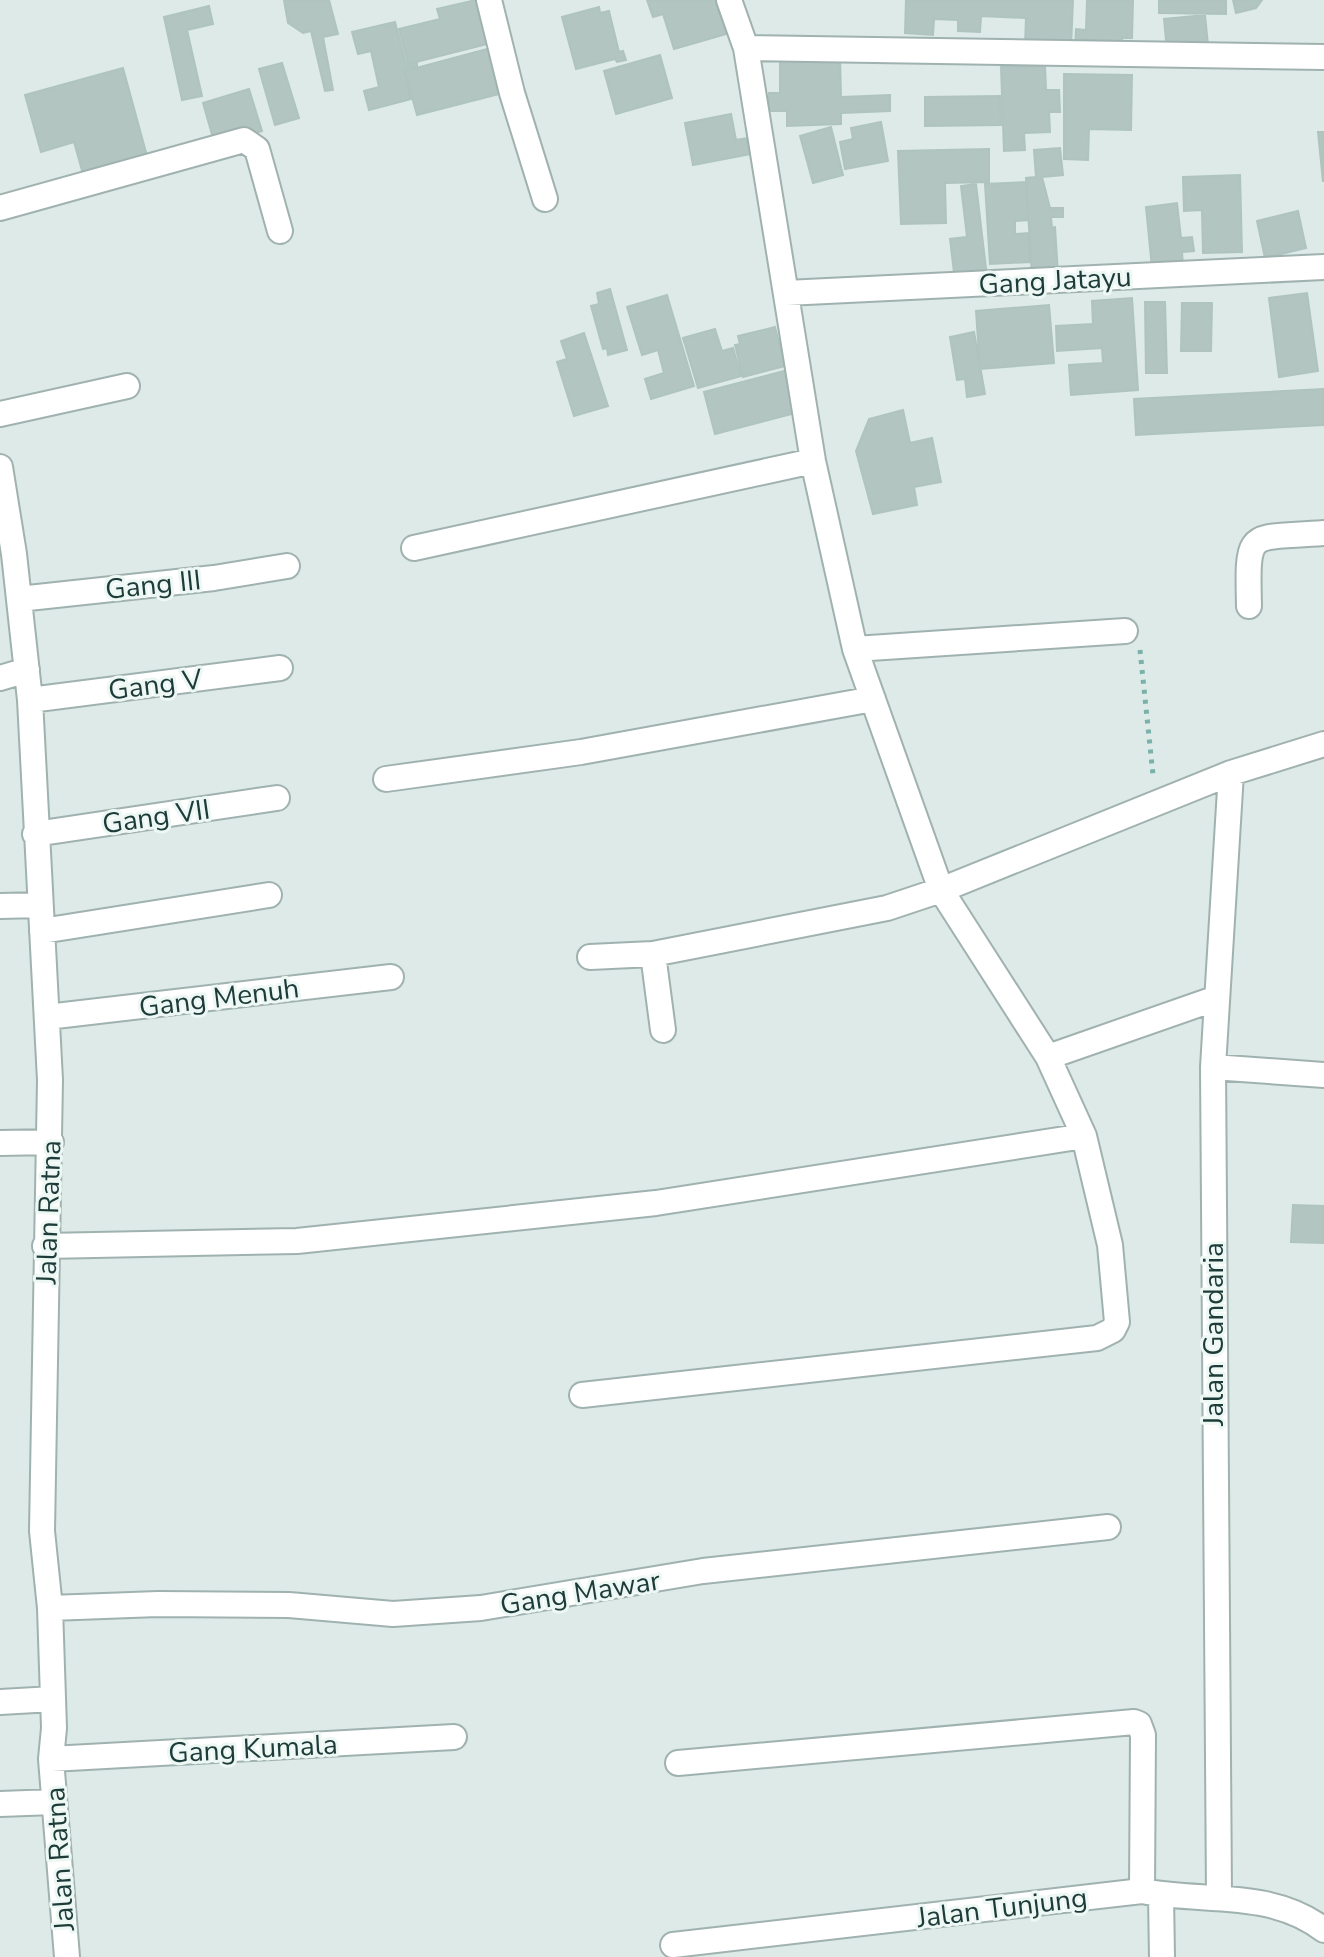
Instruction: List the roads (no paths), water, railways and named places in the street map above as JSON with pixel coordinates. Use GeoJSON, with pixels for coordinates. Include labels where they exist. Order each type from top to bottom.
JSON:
{"type":"FeatureCollection","features":[{"type":"Feature","properties":{"kind":"street"},"geometry":{"type":"LineString","coordinates":[[489,0],[512,93],[545,199]]}},
{"type":"Feature","properties":{"kind":"street"},"geometry":{"type":"LineString","coordinates":[[582,1395],[1104,1336],[1113,1330],[1118,1311],[1110,1245],[1084,1136],[1048,1057],[941,890],[855,649],[813,461],[746,48],[729,0]]}},
{"type":"Feature","properties":{"kind":"street"},"geometry":{"type":"LineString","coordinates":[[746,48],[1324,57]]}},
{"type":"Feature","properties":{"kind":"street"},"geometry":{"type":"LineString","coordinates":[[0,208],[244,140],[257,149],[280,231]]}},
{"type":"Feature","properties":{"kind":"street","name":"Gang Jatayu"},"geometry":{"type":"LineString","coordinates":[[786,293],[1324,267]]}},
{"type":"Feature","properties":{"kind":"street"},"geometry":{"type":"LineString","coordinates":[[0,414],[127,386]]}},
{"type":"Feature","properties":{"kind":"street"},"geometry":{"type":"LineString","coordinates":[[414,548],[813,461]]}},
{"type":"Feature","properties":{"kind":"street","name":"Jalan Ratna"},"geometry":{"type":"LineString","coordinates":[[0,467],[7,554],[19,599],[30,700],[47,1017],[51,1142],[45,1246],[42,1531],[50,1608],[51,1759],[67,1957]]}},
{"type":"Feature","properties":{"kind":"street"},"geometry":{"type":"LineString","coordinates":[[1249,606],[1248,552],[1254,542],[1264,538],[1324,533]]}},
{"type":"Feature","properties":{"kind":"street","name":"Gang III"},"geometry":{"type":"LineString","coordinates":[[19,599],[214,578],[287,566]]}},
{"type":"Feature","properties":{"kind":"street"},"geometry":{"type":"LineString","coordinates":[[855,649],[1125,631]]}},
{"type":"Feature","properties":{"kind":"street","name":"Gang V"},"geometry":{"type":"LineString","coordinates":[[30,700],[280,668]]}},
{"type":"Feature","properties":{"kind":"street"},"geometry":{"type":"LineString","coordinates":[[0,678],[27,670]]}},
{"type":"Feature","properties":{"kind":"street"},"geometry":{"type":"LineString","coordinates":[[386,779],[581,752],[873,699]]}},
{"type":"Feature","properties":{"kind":"street"},"geometry":{"type":"LineString","coordinates":[[590,957],[653,954],[887,908],[941,890],[1231,773],[1324,744]]}},
{"type":"Feature","properties":{"kind":"street","name":"Jalan Gandaria"},"geometry":{"type":"LineString","coordinates":[[1219,1895],[1212,1322],[1213,1067],[1214,999],[1231,773]]}},
{"type":"Feature","properties":{"kind":"street","name":"Gang VII"},"geometry":{"type":"LineString","coordinates":[[35,834],[277,798]]}},
{"type":"Feature","properties":{"kind":"street"},"geometry":{"type":"LineString","coordinates":[[42,931],[269,895]]}},
{"type":"Feature","properties":{"kind":"street"},"geometry":{"type":"LineString","coordinates":[[0,906],[40,905]]}},
{"type":"Feature","properties":{"kind":"street"},"geometry":{"type":"LineString","coordinates":[[653,954],[663,1030]]}},
{"type":"Feature","properties":{"kind":"street","name":"Gang Menuh"},"geometry":{"type":"LineString","coordinates":[[47,1017],[391,977]]}},
{"type":"Feature","properties":{"kind":"street"},"geometry":{"type":"LineString","coordinates":[[1048,1057],[1214,999]]}},
{"type":"Feature","properties":{"kind":"street"},"geometry":{"type":"LineString","coordinates":[[1213,1067],[1324,1075]]}},
{"type":"Feature","properties":{"kind":"street"},"geometry":{"type":"LineString","coordinates":[[45,1246],[328,1238],[656,1203],[1084,1136]]}},
{"type":"Feature","properties":{"kind":"street"},"geometry":{"type":"LineString","coordinates":[[0,1143],[51,1142]]}},
{"type":"Feature","properties":{"kind":"street","name":"Gang Mawar"},"geometry":{"type":"LineString","coordinates":[[50,1608],[158,1604],[289,1605],[393,1614],[481,1608],[703,1571],[1108,1527]]}},
{"type":"Feature","properties":{"kind":"street"},"geometry":{"type":"LineString","coordinates":[[0,1702],[53,1699]]}},
{"type":"Feature","properties":{"kind":"street"},"geometry":{"type":"LineString","coordinates":[[678,1763],[1134,1722],[1139,1724],[1143,1735],[1152,1893],[1162,1957]]}},
{"type":"Feature","properties":{"kind":"street","name":"Gang Kumala"},"geometry":{"type":"LineString","coordinates":[[51,1759],[454,1737]]}},
{"type":"Feature","properties":{"kind":"street"},"geometry":{"type":"LineString","coordinates":[[0,1804],[54,1802]]}},
{"type":"Feature","properties":{"kind":"street","name":"Jalan Tunjung"},"geometry":{"type":"LineString","coordinates":[[673,1945],[1152,1893],[1219,1895],[1273,1906],[1309,1918],[1324,1930]]}}]}
